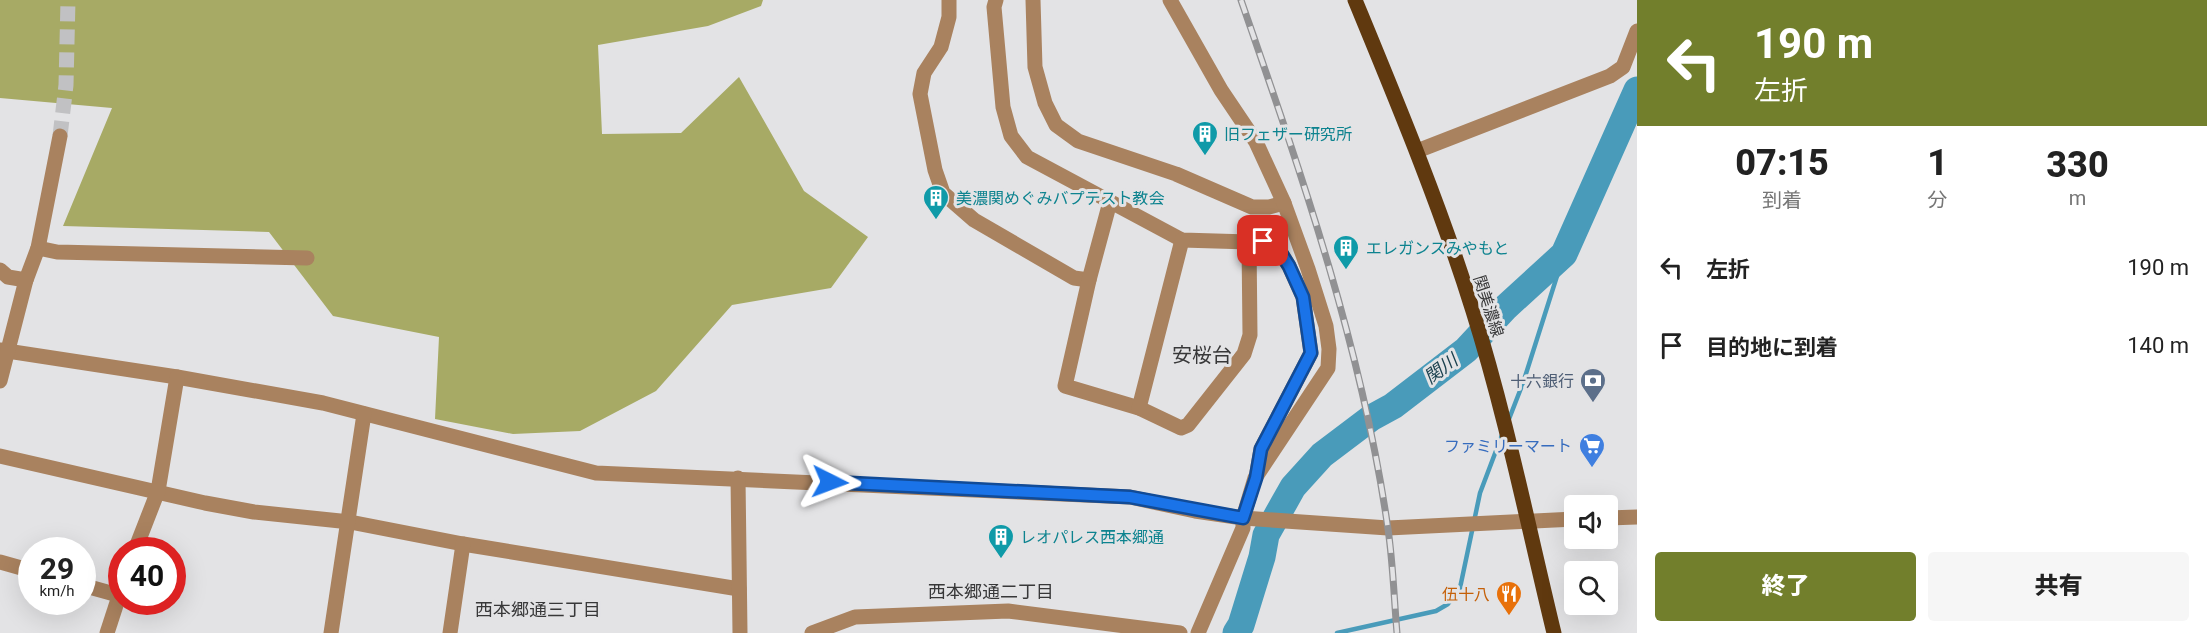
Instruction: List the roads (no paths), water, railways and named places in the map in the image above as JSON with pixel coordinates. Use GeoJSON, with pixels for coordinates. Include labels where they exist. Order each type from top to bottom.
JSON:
{"type":"FeatureCollection","features":[{"type":"Feature","properties":{"kind":"main road","name":"関美濃線"},"geometry":{"type":"LineString","coordinates":[[1355,0],[1417,151],[1474,314],[1502,416],[1554,633]]}},
{"type":"Feature","properties":{"kind":"street"},"geometry":{"type":"LineString","coordinates":[[949,0],[949,17],[940,47],[924,73],[920,94],[935,170],[943,193],[974,220],[1074,278],[1089,280]]}},
{"type":"Feature","properties":{"kind":"street"},"geometry":{"type":"LineString","coordinates":[[996,0],[994,7],[1003,107],[1011,136],[1027,156],[1182,240],[1263,241],[1279,250],[1303,297],[1311,353],[1261,449],[1243,528],[1198,633]]}},
{"type":"Feature","properties":{"kind":"street"},"geometry":{"type":"LineString","coordinates":[[1033,0],[1035,67],[1045,103],[1056,125],[1078,141],[1176,174],[1252,207],[1269,207],[1284,203]]}},
{"type":"Feature","properties":{"kind":"street"},"geometry":{"type":"LineString","coordinates":[[1170,0],[1221,90],[1256,142],[1284,203],[1326,326],[1329,349],[1328,368],[1256,478]]}},
{"type":"Feature","properties":{"kind":"street"},"geometry":{"type":"LineString","coordinates":[[1417,151],[1610,76],[1623,67],[1637,31]]}},
{"type":"Feature","properties":{"kind":"street"},"geometry":{"type":"LineString","coordinates":[[0,381],[4,351],[38,248],[60,136]]}},
{"type":"Feature","properties":{"kind":"street"},"geometry":{"type":"LineString","coordinates":[[1110,202],[1089,280],[1065,386],[1139,408],[1181,428],[1188,425],[1244,354],[1250,335],[1249,242]]}},
{"type":"Feature","properties":{"kind":"street"},"geometry":{"type":"LineString","coordinates":[[1139,408],[1182,240]]}},
{"type":"Feature","properties":{"kind":"street"},"geometry":{"type":"LineString","coordinates":[[38,248],[57,252],[307,258]]}},
{"type":"Feature","properties":{"kind":"street"},"geometry":{"type":"LineString","coordinates":[[0,270],[8,277],[26,280]]}},
{"type":"Feature","properties":{"kind":"street"},"geometry":{"type":"LineString","coordinates":[[4,351],[177,377],[323,403],[596,472],[1130,497],[1244,518],[1388,528],[1564,520]]}},
{"type":"Feature","properties":{"kind":"street"},"geometry":{"type":"LineString","coordinates":[[140,537],[158,490],[177,377]]}},
{"type":"Feature","properties":{"kind":"street"},"geometry":{"type":"LineString","coordinates":[[331,633],[350,522],[364,414]]}},
{"type":"Feature","properties":{"kind":"street"},"geometry":{"type":"LineString","coordinates":[[0,456],[254,512],[350,522],[463,544],[739,589]]}},
{"type":"Feature","properties":{"kind":"street"},"geometry":{"type":"LineString","coordinates":[[738,478],[740,633]]}},
{"type":"Feature","properties":{"kind":"street"},"geometry":{"type":"LineString","coordinates":[[1618,518],[1637,517]]}},
{"type":"Feature","properties":{"kind":"street"},"geometry":{"type":"LineString","coordinates":[[450,633],[463,544]]}},
{"type":"Feature","properties":{"kind":"street"},"geometry":{"type":"LineString","coordinates":[[0,562],[18,567]]}},
{"type":"Feature","properties":{"kind":"street"},"geometry":{"type":"LineString","coordinates":[[812,633],[855,617],[1008,611],[1180,633]]}},
{"type":"Feature","properties":{"kind":"street"},"geometry":{"type":"LineString","coordinates":[[107,633],[113,615]]}},
{"type":"Feature","properties":{"kind":"waterway","name":"関川"},"geometry":{"type":"LineString","coordinates":[[1236,633],[1241,625],[1262,557],[1266,535],[1293,487],[1322,455],[1371,418],[1393,406],[1466,350],[1505,308],[1564,254],[1637,90]]}},
{"type":"Feature","properties":{"kind":"waterway"},"geometry":{"type":"LineString","coordinates":[[1509,419],[1523,383],[1564,254]]}},
{"type":"Feature","properties":{"kind":"waterway"},"geometry":{"type":"LineString","coordinates":[[1337,633],[1436,611],[1448,604],[1460,588],[1480,493],[1502,435]]}},
{"type":"Feature","properties":{"kind":"tunnel"},"geometry":{"type":"LineString","coordinates":[[60,136],[66,85],[68,0]]}},
{"type":"Feature","properties":{"kind":"railway"},"geometry":{"type":"LineString","coordinates":[[1241,0],[1307,195],[1346,327],[1377,461],[1388,529],[1397,633]]}},
{"type":"Feature","properties":{"kind":"place","name":"旧フェザー研究所"},"geometry":{"type":"Point","coordinates":[1205,157]}},
{"type":"Feature","properties":{"kind":"place","name":"美濃関めぐみバプテスト教会"},"geometry":{"type":"Point","coordinates":[936,221]}},
{"type":"Feature","properties":{"kind":"place","name":"エレガンスみやもと"},"geometry":{"type":"Point","coordinates":[1346,271]}},
{"type":"Feature","properties":{"kind":"place","name":"十六銀行"},"geometry":{"type":"Point","coordinates":[1593,404]}},
{"type":"Feature","properties":{"kind":"place","name":"ファミリーマート"},"geometry":{"type":"Point","coordinates":[1592,469]}},
{"type":"Feature","properties":{"kind":"place","name":"レオパレス西本郷通"},"geometry":{"type":"Point","coordinates":[1001,560]}},
{"type":"Feature","properties":{"kind":"place","name":"伍十八"},"geometry":{"type":"Point","coordinates":[1509,617]}},
{"type":"Feature","properties":{"kind":"district","name":"安桜台"},"geometry":{"type":"Point","coordinates":[1202,355]}},
{"type":"Feature","properties":{"kind":"district","name":"西本郷通二丁目"},"geometry":{"type":"Point","coordinates":[991,592]}},
{"type":"Feature","properties":{"kind":"district","name":"西本郷通三丁目"},"geometry":{"type":"Point","coordinates":[538,610]}}]}
